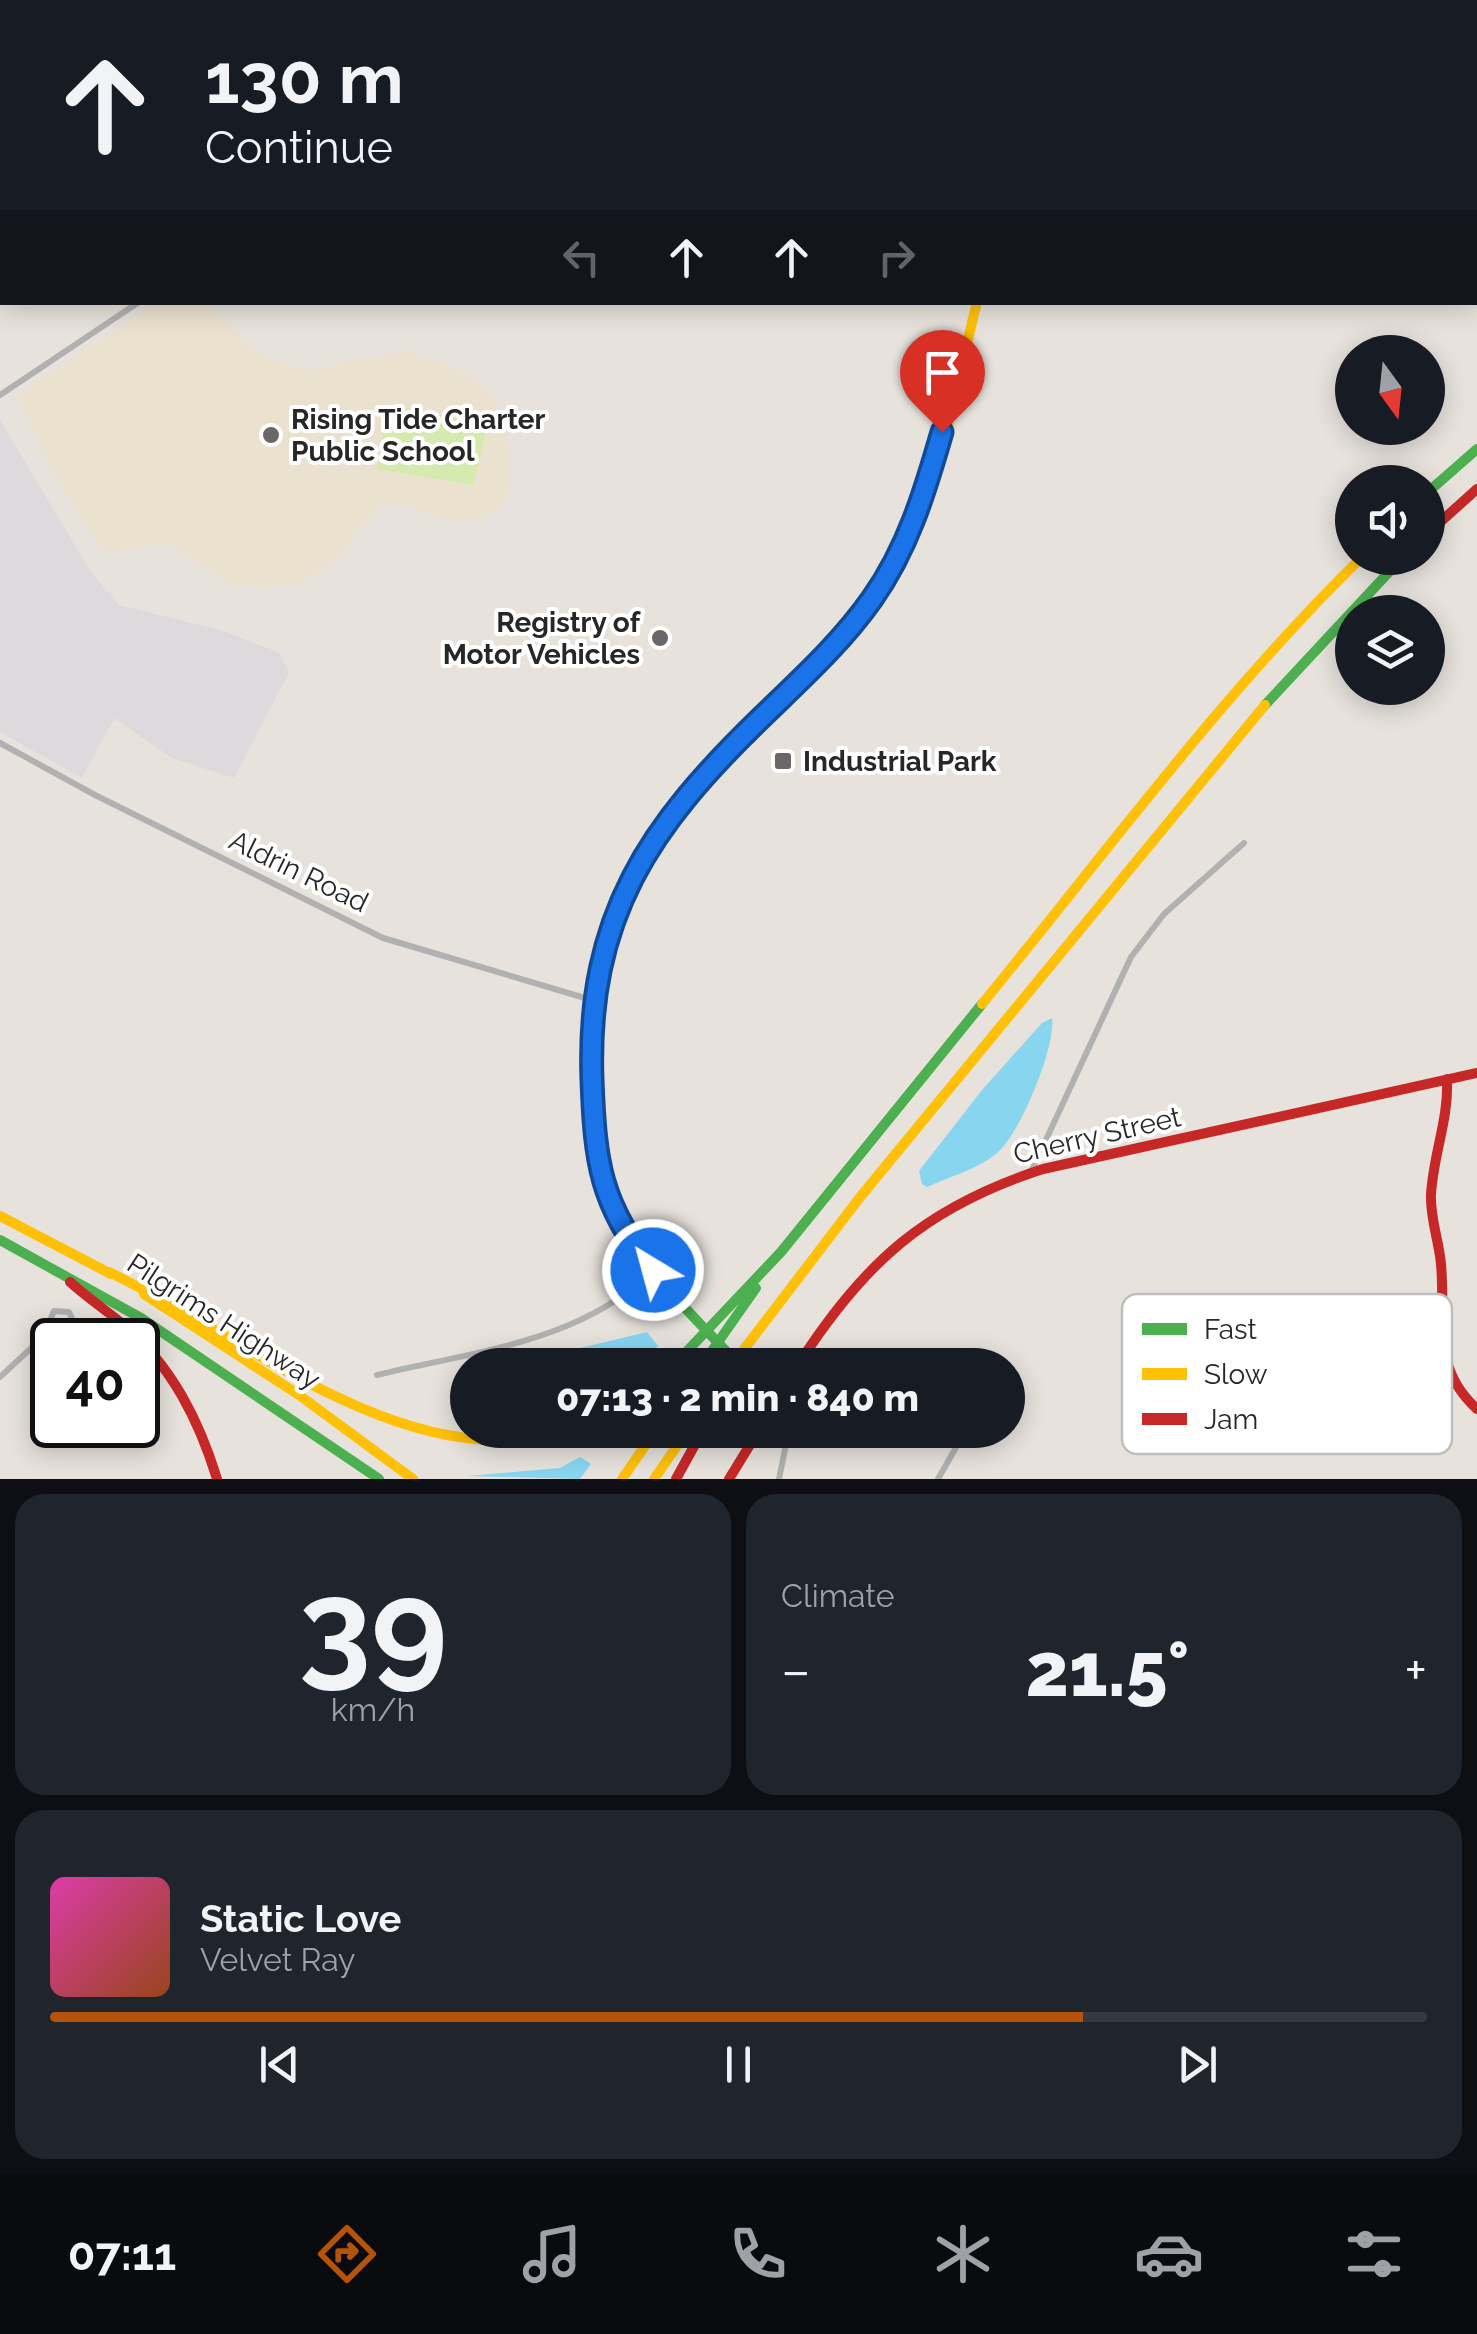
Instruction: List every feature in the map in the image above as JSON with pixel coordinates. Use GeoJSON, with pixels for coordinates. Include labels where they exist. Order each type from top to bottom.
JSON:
{"type":"FeatureCollection","features":[{"type":"Feature","properties":{"kind":"main road"},"geometry":{"type":"LineString","coordinates":[[722,1348],[653,1270],[610,1206],[594,1136],[594,1001],[616,913],[662,825],[702,776],[848,630],[896,562],[924,494],[976,305]]}},
{"type":"Feature","properties":{"kind":"main road"},"geometry":{"type":"LineString","coordinates":[[1445,477],[1477,449]]}},
{"type":"Feature","properties":{"kind":"main road"},"geometry":{"type":"LineString","coordinates":[[1445,518],[1477,489]]}},
{"type":"Feature","properties":{"kind":"main road"},"geometry":{"type":"LineString","coordinates":[[712,1348],[723,1325],[781,1252],[1201,735],[1308,609],[1343,575]]}},
{"type":"Feature","properties":{"kind":"main road"},"geometry":{"type":"LineString","coordinates":[[747,1348],[774,1305],[1292,673],[1386,575]]}},
{"type":"Feature","properties":{"kind":"main road","name":"Cherry Street"},"geometry":{"type":"LineString","coordinates":[[810,1348],[857,1278],[911,1228],[976,1192],[1031,1172],[1477,1073]]}},
{"type":"Feature","properties":{"kind":"main road"},"geometry":{"type":"LineString","coordinates":[[1441,1294],[1442,1272],[1430,1203],[1449,1117],[1447,1079]]}},
{"type":"Feature","properties":{"kind":"main road","name":"Pilgrims Highway"},"geometry":{"type":"LineString","coordinates":[[0,1216],[109,1272],[258,1367],[414,1479]]}},
{"type":"Feature","properties":{"kind":"main road","name":"Pilgrims Highway"},"geometry":{"type":"LineString","coordinates":[[0,1240],[56,1269],[234,1377],[379,1479]]}},
{"type":"Feature","properties":{"kind":"main road"},"geometry":{"type":"LineString","coordinates":[[56,1269],[158,1359],[191,1410],[217,1479]]}},
{"type":"Feature","properties":{"kind":"main road"},"geometry":{"type":"LineString","coordinates":[[109,1272],[150,1289],[285,1367],[404,1425],[450,1434]]}},
{"type":"Feature","properties":{"kind":"main road"},"geometry":{"type":"LineString","coordinates":[[690,1348],[723,1325]]}},
{"type":"Feature","properties":{"kind":"main road"},"geometry":{"type":"LineString","coordinates":[[1452,1385],[1477,1409]]}},
{"type":"Feature","properties":{"kind":"main road"},"geometry":{"type":"LineString","coordinates":[[622,1479],[644,1448]]}},
{"type":"Feature","properties":{"kind":"main road"},"geometry":{"type":"LineString","coordinates":[[654,1479],[676,1448]]}},
{"type":"Feature","properties":{"kind":"main road"},"geometry":{"type":"LineString","coordinates":[[676,1479],[692,1448]]}},
{"type":"Feature","properties":{"kind":"main road"},"geometry":{"type":"LineString","coordinates":[[729,1479],[748,1448]]}},
{"type":"Feature","properties":{"kind":"street"},"geometry":{"type":"LineString","coordinates":[[0,396],[135,305]]}},
{"type":"Feature","properties":{"kind":"street","name":"Aldrin Road"},"geometry":{"type":"LineString","coordinates":[[0,743],[95,795],[384,938],[594,1001]]}},
{"type":"Feature","properties":{"kind":"street"},"geometry":{"type":"LineString","coordinates":[[1031,1172],[1131,957],[1164,914],[1244,842]]}},
{"type":"Feature","properties":{"kind":"street"},"geometry":{"type":"LineString","coordinates":[[377,1375],[570,1326],[619,1301],[653,1270]]}},
{"type":"Feature","properties":{"kind":"street"},"geometry":{"type":"LineString","coordinates":[[54,1310],[69,1312],[74,1322],[67,1335],[43,1337],[54,1310]]}},
{"type":"Feature","properties":{"kind":"street"},"geometry":{"type":"LineString","coordinates":[[0,1376],[30,1349]]}},
{"type":"Feature","properties":{"kind":"street"},"geometry":{"type":"LineString","coordinates":[[779,1479],[785,1448]]}},
{"type":"Feature","properties":{"kind":"street"},"geometry":{"type":"LineString","coordinates":[[938,1479],[956,1448]]}},
{"type":"Feature","properties":{"kind":"shaded area","name":"Rising Tide Charter Public School"},"geometry":{"type":"Polygon","coordinates":[[[153,305],[212,305],[247,346],[273,361],[305,371],[406,350],[469,375],[491,395],[510,448],[510,484],[502,507],[480,517],[455,521],[394,502],[376,509],[333,562],[300,583],[266,588],[234,585],[169,545],[102,551],[48,464],[18,395],[153,305]]]}},
{"type":"Feature","properties":{"kind":"shaded area"},"geometry":{"type":"Polygon","coordinates":[[[0,420],[90,571],[119,605],[220,630],[278,652],[289,672],[234,778],[172,758],[114,718],[82,778],[0,732],[0,420]]]}},
{"type":"Feature","properties":{"kind":"green space"},"geometry":{"type":"Polygon","coordinates":[[[388,405],[488,422],[474,485],[377,469],[388,405]]]}},
{"type":"Feature","properties":{"kind":"water"},"geometry":{"type":"Polygon","coordinates":[[[1052,1018],[1042,1068],[1026,1110],[1006,1143],[972,1168],[927,1187],[922,1184],[919,1171],[982,1090],[1042,1023],[1052,1018]]]}},
{"type":"Feature","properties":{"kind":"water"},"geometry":{"type":"Polygon","coordinates":[[[647,1332],[658,1346],[656,1348],[580,1348],[647,1332]]]}},
{"type":"Feature","properties":{"kind":"water"},"geometry":{"type":"Polygon","coordinates":[[[580,1457],[591,1464],[580,1479],[468,1476],[560,1468],[580,1457]]]}},
{"type":"Feature","properties":{"kind":"traffic: fast"},"geometry":{"type":"LineString","coordinates":[[1445,477],[1477,449]]}},
{"type":"Feature","properties":{"kind":"traffic: fast"},"geometry":{"type":"LineString","coordinates":[[1265,705],[1386,575]]}},
{"type":"Feature","properties":{"kind":"traffic: fast"},"geometry":{"type":"LineString","coordinates":[[698,780],[651,851],[618,926],[599,1005],[594,1047],[595,1136],[606,1196],[624,1232],[669,1291],[723,1348]]}},
{"type":"Feature","properties":{"kind":"traffic: fast"},"geometry":{"type":"LineString","coordinates":[[690,1348],[781,1252],[982,1004]]}},
{"type":"Feature","properties":{"kind":"traffic: fast"},"geometry":{"type":"LineString","coordinates":[[0,1240],[141,1318],[379,1479]]}},
{"type":"Feature","properties":{"kind":"traffic: fast"},"geometry":{"type":"LineString","coordinates":[[714,1348],[756,1288]]}},
{"type":"Feature","properties":{"kind":"traffic: slow"},"geometry":{"type":"LineString","coordinates":[[698,780],[840,637],[882,584],[901,552],[942,448],[976,305]]}},
{"type":"Feature","properties":{"kind":"traffic: slow"},"geometry":{"type":"LineString","coordinates":[[982,1004],[1212,719],[1344,575]]}},
{"type":"Feature","properties":{"kind":"traffic: slow"},"geometry":{"type":"LineString","coordinates":[[745,1348],[861,1196],[1265,705]]}},
{"type":"Feature","properties":{"kind":"traffic: slow"},"geometry":{"type":"LineString","coordinates":[[0,1216],[111,1274]]}},
{"type":"Feature","properties":{"kind":"traffic: slow"},"geometry":{"type":"LineString","coordinates":[[109,1272],[351,1404],[450,1435]]}},
{"type":"Feature","properties":{"kind":"traffic: slow"},"geometry":{"type":"LineString","coordinates":[[144,1294],[299,1395],[413,1479]]}},
{"type":"Feature","properties":{"kind":"traffic: slow"},"geometry":{"type":"LineString","coordinates":[[622,1479],[644,1448]]}},
{"type":"Feature","properties":{"kind":"traffic: slow"},"geometry":{"type":"LineString","coordinates":[[654,1479],[676,1448]]}},
{"type":"Feature","properties":{"kind":"traffic: jam"},"geometry":{"type":"LineString","coordinates":[[1445,518],[1477,489]]}},
{"type":"Feature","properties":{"kind":"traffic: jam"},"geometry":{"type":"LineString","coordinates":[[810,1348],[848,1296],[901,1243],[965,1201],[1002,1184],[1043,1169],[1477,1073]]}},
{"type":"Feature","properties":{"kind":"traffic: jam"},"geometry":{"type":"LineString","coordinates":[[1442,1294],[1431,1195],[1447,1079]]}},
{"type":"Feature","properties":{"kind":"traffic: jam"},"geometry":{"type":"LineString","coordinates":[[70,1282],[125,1326],[157,1359],[192,1415],[217,1479]]}},
{"type":"Feature","properties":{"kind":"traffic: jam"},"geometry":{"type":"LineString","coordinates":[[1452,1374],[1477,1409]]}},
{"type":"Feature","properties":{"kind":"traffic: jam"},"geometry":{"type":"LineString","coordinates":[[676,1479],[693,1448]]}},
{"type":"Feature","properties":{"kind":"traffic: jam"},"geometry":{"type":"LineString","coordinates":[[729,1479],[748,1448]]}},
{"type":"Feature","properties":{"kind":"place","name":"Rising Tide Charter Public School"},"geometry":{"type":"Point","coordinates":[271,435]}},
{"type":"Feature","properties":{"kind":"place","name":"Registry of Motor Vehicles"},"geometry":{"type":"Point","coordinates":[660,638]}},
{"type":"Feature","properties":{"kind":"place","name":"Industrial Park"},"geometry":{"type":"Point","coordinates":[783,761]}},
{"type":"Feature","properties":{"kind":"route"},"geometry":{"type":"LineString","coordinates":[[653,1270],[629,1240],[610,1206],[595,1152],[594,1001],[616,913],[645,852],[675,807],[839,640],[886,579],[907,539],[942,432]]}}]}
